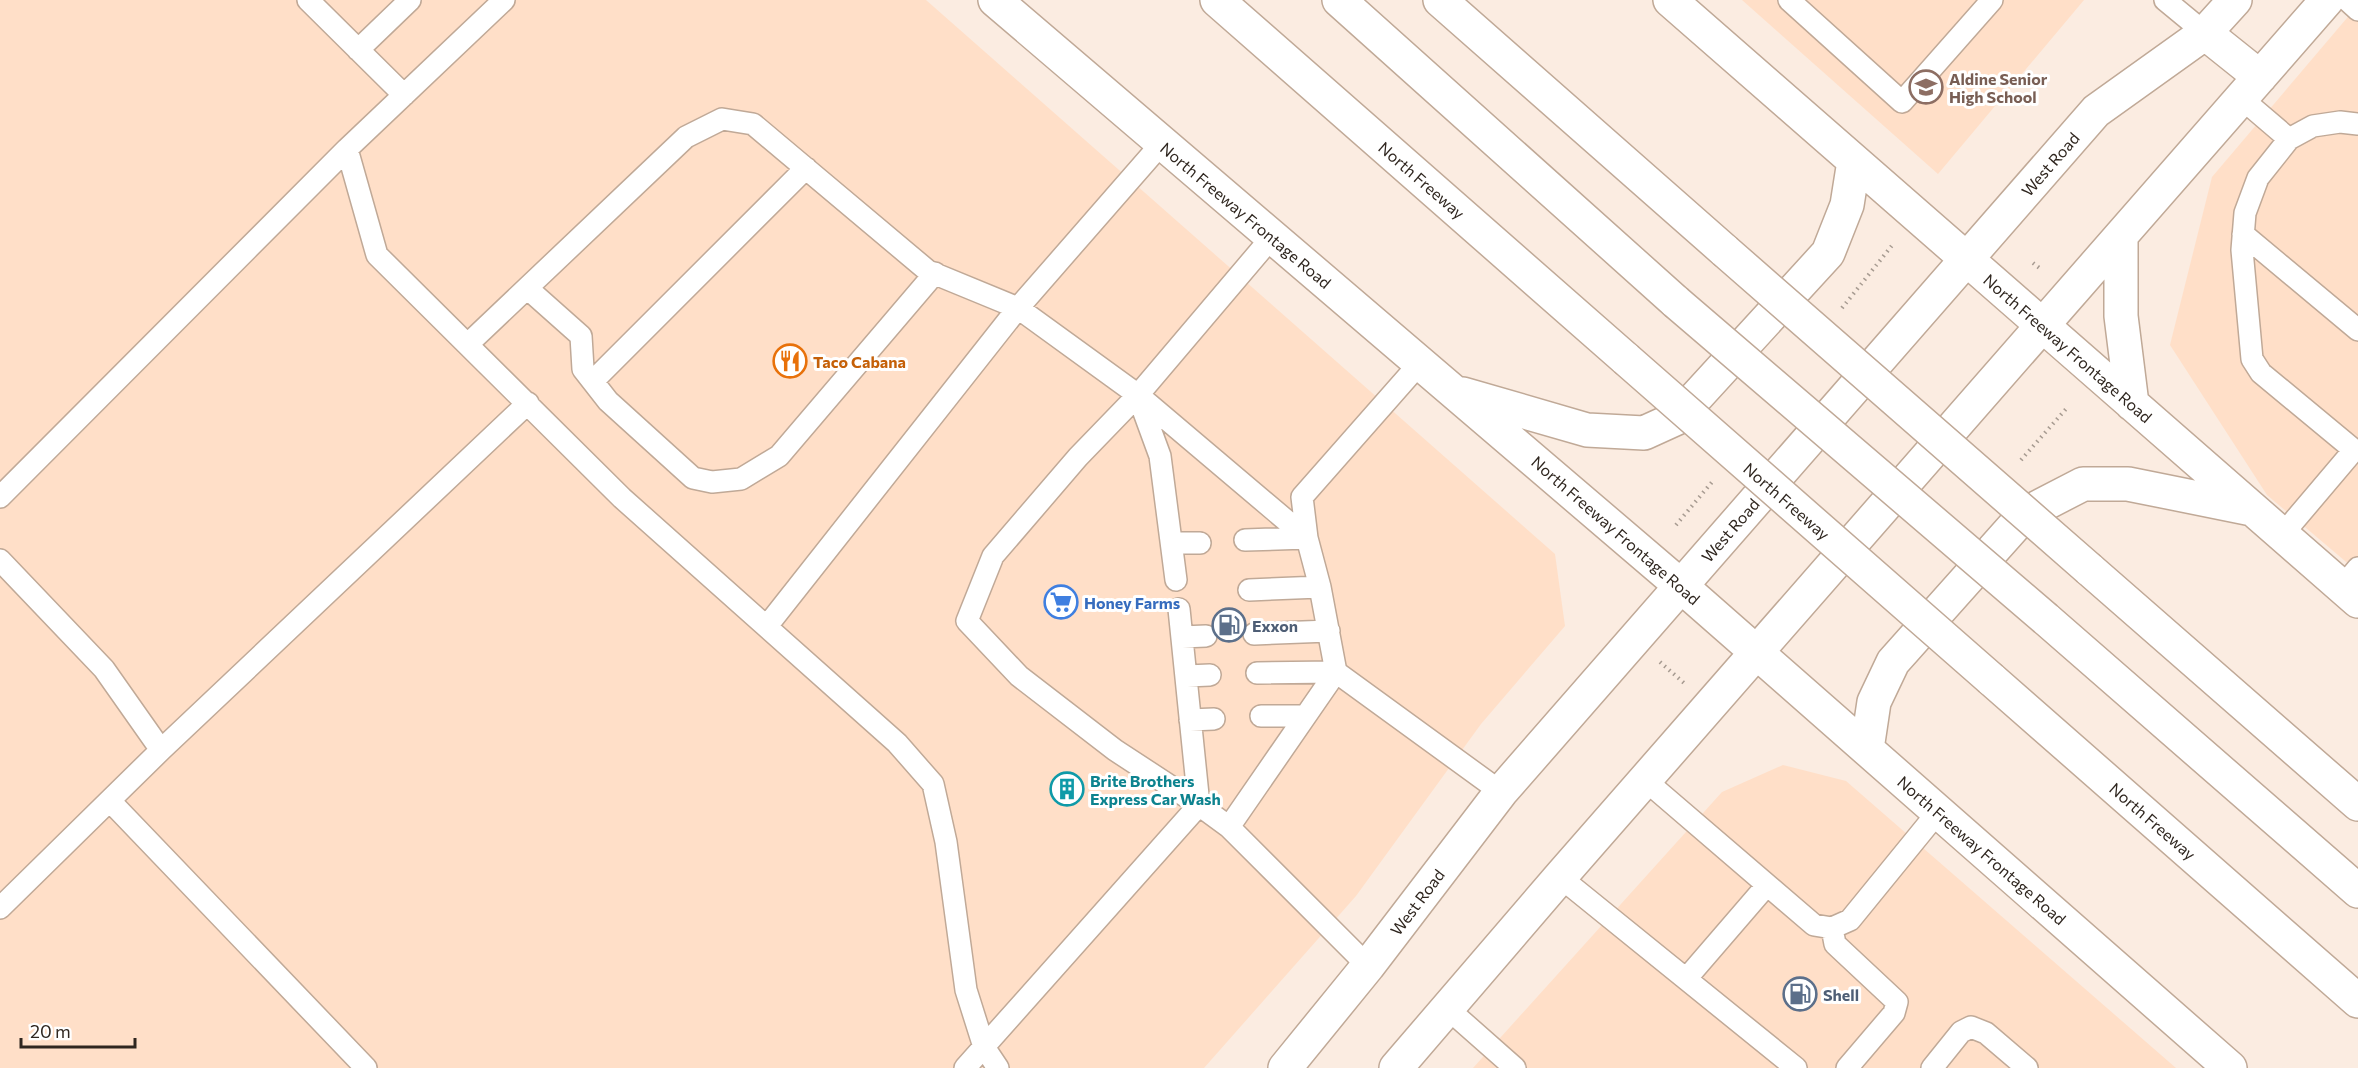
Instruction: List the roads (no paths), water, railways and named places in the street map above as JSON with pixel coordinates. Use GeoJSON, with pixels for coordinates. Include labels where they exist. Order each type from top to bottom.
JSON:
{"type":"FeatureCollection","features":[{"type":"Feature","properties":{"kind":"main road","name":"North Freeway Frontage Road"},"geometry":{"type":"LineString","coordinates":[[995,0],[1681,586],[2230,1068]]}},
{"type":"Feature","properties":{"kind":"main road","name":"North Freeway"},"geometry":{"type":"LineString","coordinates":[[1217,0],[2358,1001]]}},
{"type":"Feature","properties":{"kind":"main road"},"geometry":{"type":"LineString","coordinates":[[1340,0],[1676,302],[2046,619],[2358,891]]}},
{"type":"Feature","properties":{"kind":"main road"},"geometry":{"type":"LineString","coordinates":[[1440,0],[2358,804]]}},
{"type":"Feature","properties":{"kind":"main road","name":"North Freeway Frontage Road"},"geometry":{"type":"LineString","coordinates":[[1670,0],[2282,535],[2353,585]]}},
{"type":"Feature","properties":{"kind":"main road","name":"West Road"},"geometry":{"type":"LineString","coordinates":[[1285,1068],[1368,966],[1501,792],[2096,111],[2205,33],[2235,0]]}},
{"type":"Feature","properties":{"kind":"main road"},"geometry":{"type":"LineString","coordinates":[[1396,1068],[1756,652],[2327,0]]}},
{"type":"Feature","properties":{"kind":"main road"},"geometry":{"type":"LineString","coordinates":[[2205,33],[2250,88]]}},
{"type":"Feature","properties":{"kind":"main road"},"geometry":{"type":"LineString","coordinates":[[1453,391],[1587,430],[1644,433],[1677,418],[1828,253],[1847,205],[1854,161]]}},
{"type":"Feature","properties":{"kind":"main road"},"geometry":{"type":"LineString","coordinates":[[2121,236],[2121,316],[2132,404]]}},
{"type":"Feature","properties":{"kind":"main road"},"geometry":{"type":"LineString","coordinates":[[1867,749],[1874,702],[1893,662],[2025,514],[2083,484],[2128,484],[2254,510]]}},
{"type":"Feature","properties":{"kind":"lane"},"geometry":{"type":"LineString","coordinates":[[308,0],[404,94]]}},
{"type":"Feature","properties":{"kind":"lane"},"geometry":{"type":"LineString","coordinates":[[358,50],[411,0]]}},
{"type":"Feature","properties":{"kind":"lane"},"geometry":{"type":"LineString","coordinates":[[0,497],[347,149],[504,0]]}},
{"type":"Feature","properties":{"kind":"lane"},"geometry":{"type":"LineString","coordinates":[[1789,0],[1902,102],[1992,0]]}},
{"type":"Feature","properties":{"kind":"lane"},"geometry":{"type":"LineString","coordinates":[[2165,0],[2205,33]]}},
{"type":"Feature","properties":{"kind":"lane"},"geometry":{"type":"LineString","coordinates":[[2347,0],[2358,10]]}},
{"type":"Feature","properties":{"kind":"lane"},"geometry":{"type":"LineString","coordinates":[[2250,88],[2289,139]]}},
{"type":"Feature","properties":{"kind":"lane"},"geometry":{"type":"LineString","coordinates":[[468,344],[686,137],[722,118],[753,124],[928,271],[1018,308],[1138,395],[1306,538]]}},
{"type":"Feature","properties":{"kind":"lane"},"geometry":{"type":"LineString","coordinates":[[2282,535],[2356,451],[2261,373],[2252,359],[2242,250],[2245,213],[2258,178],[2289,139],[2313,126],[2340,122],[2358,124]]}},
{"type":"Feature","properties":{"kind":"lane"},"geometry":{"type":"LineString","coordinates":[[767,626],[1018,308],[1162,143]]}},
{"type":"Feature","properties":{"kind":"lane"},"geometry":{"type":"LineString","coordinates":[[347,149],[377,255],[622,498],[897,742],[933,784],[946,842],[966,990],[984,1047],[998,1068]]}},
{"type":"Feature","properties":{"kind":"lane"},"geometry":{"type":"LineString","coordinates":[[592,381],[806,168]]}},
{"type":"Feature","properties":{"kind":"lane"},"geometry":{"type":"LineString","coordinates":[[2243,234],[2358,330]]}},
{"type":"Feature","properties":{"kind":"lane"},"geometry":{"type":"LineString","coordinates":[[1272,237],[1138,395],[1078,457],[993,556],[967,621],[1019,676],[1115,750],[1229,827],[1368,966]]}},
{"type":"Feature","properties":{"kind":"lane"},"geometry":{"type":"LineString","coordinates":[[527,288],[582,336],[583,369],[608,401],[693,478],[712,482],[741,479],[779,456],[935,273]]}},
{"type":"Feature","properties":{"kind":"lane"},"geometry":{"type":"LineString","coordinates":[[1229,827],[1336,672],[1320,587],[1306,538],[1302,497],[1420,363]]}},
{"type":"Feature","properties":{"kind":"lane"},"geometry":{"type":"LineString","coordinates":[[1138,395],[1160,456],[1176,580]]}},
{"type":"Feature","properties":{"kind":"lane"},"geometry":{"type":"LineString","coordinates":[[0,908],[161,750],[528,403]]}},
{"type":"Feature","properties":{"kind":"lane"},"geometry":{"type":"LineString","coordinates":[[1245,540],[1306,538]]}},
{"type":"Feature","properties":{"kind":"lane"},"geometry":{"type":"LineString","coordinates":[[1172,543],[1200,543]]}},
{"type":"Feature","properties":{"kind":"lane"},"geometry":{"type":"LineString","coordinates":[[0,560],[104,669],[161,750]]}},
{"type":"Feature","properties":{"kind":"lane"},"geometry":{"type":"LineString","coordinates":[[1249,590],[1320,587]]}},
{"type":"Feature","properties":{"kind":"lane"},"geometry":{"type":"LineString","coordinates":[[965,1068],[1199,805],[1179,609]]}},
{"type":"Feature","properties":{"kind":"lane"},"geometry":{"type":"LineString","coordinates":[[1254,634],[1329,631]]}},
{"type":"Feature","properties":{"kind":"lane"},"geometry":{"type":"LineString","coordinates":[[1182,637],[1206,636]]}},
{"type":"Feature","properties":{"kind":"lane"},"geometry":{"type":"LineString","coordinates":[[1257,673],[1336,672],[1501,792]]}},
{"type":"Feature","properties":{"kind":"lane"},"geometry":{"type":"LineString","coordinates":[[1187,676],[1210,675]]}},
{"type":"Feature","properties":{"kind":"lane"},"geometry":{"type":"LineString","coordinates":[[1261,716],[1305,716]]}},
{"type":"Feature","properties":{"kind":"lane"},"geometry":{"type":"LineString","coordinates":[[1190,720],[1214,718]]}},
{"type":"Feature","properties":{"kind":"lane"},"geometry":{"type":"LineString","coordinates":[[1645,780],[1814,925],[1833,928],[1850,920],[1938,812]]}},
{"type":"Feature","properties":{"kind":"lane"},"geometry":{"type":"LineString","coordinates":[[110,801],[366,1068]]}},
{"type":"Feature","properties":{"kind":"lane"},"geometry":{"type":"LineString","coordinates":[[1560,877],[1796,1068]]}},
{"type":"Feature","properties":{"kind":"lane"},"geometry":{"type":"LineString","coordinates":[[1686,979],[1767,885]]}},
{"type":"Feature","properties":{"kind":"lane"},"geometry":{"type":"LineString","coordinates":[[1833,928],[1835,944],[1898,1002],[1894,1014],[1847,1068]]}},
{"type":"Feature","properties":{"kind":"lane"},"geometry":{"type":"LineString","coordinates":[[1448,1008],[1515,1068]]}},
{"type":"Feature","properties":{"kind":"lane"},"geometry":{"type":"LineString","coordinates":[[1932,1068],[1961,1032],[1971,1027],[1986,1033],[2027,1068]]}},
{"type":"Feature","properties":{"kind":"place","name":"Aldine Senior High School"},"geometry":{"type":"Point","coordinates":[1926,87]}},
{"type":"Feature","properties":{"kind":"place","name":"Taco Cabana"},"geometry":{"type":"Point","coordinates":[790,361]}},
{"type":"Feature","properties":{"kind":"place","name":"Honey Farms"},"geometry":{"type":"Point","coordinates":[1061,602]}},
{"type":"Feature","properties":{"kind":"place","name":"Exxon"},"geometry":{"type":"Point","coordinates":[1229,625]}},
{"type":"Feature","properties":{"kind":"place","name":"Brite Brothers Express Car Wash"},"geometry":{"type":"Point","coordinates":[1067,789]}},
{"type":"Feature","properties":{"kind":"place","name":"Shell"},"geometry":{"type":"Point","coordinates":[1800,994]}}]}
